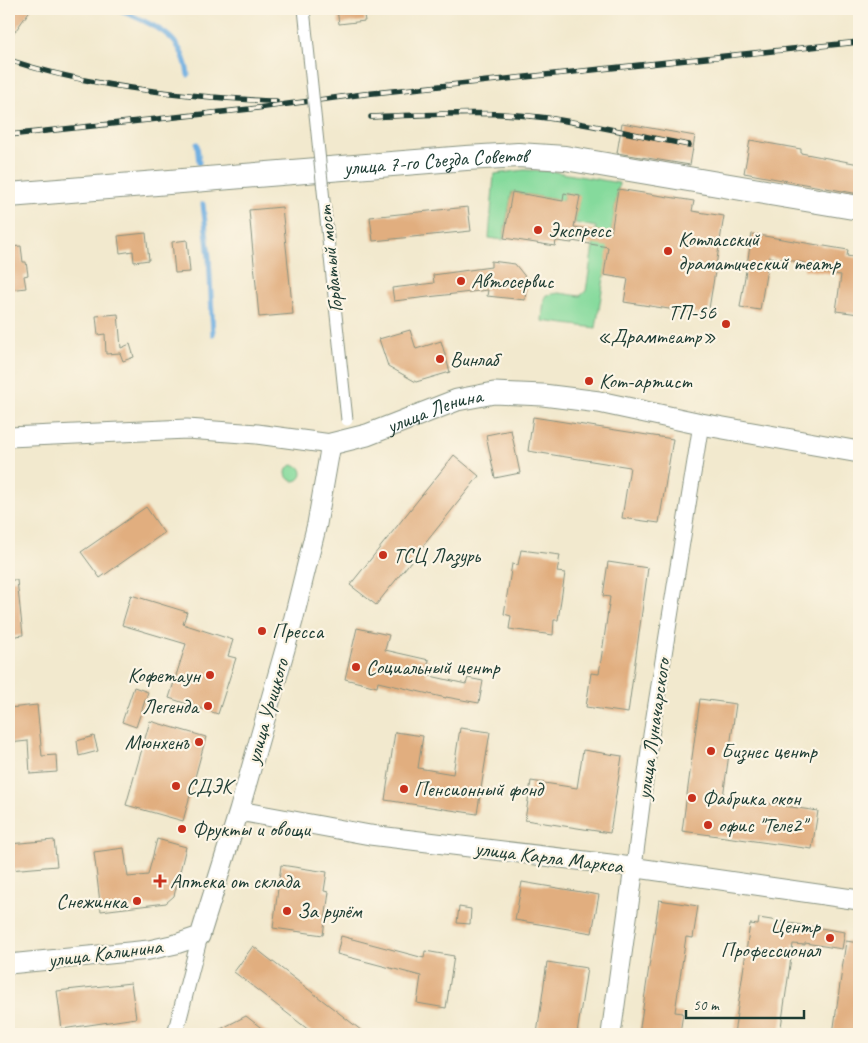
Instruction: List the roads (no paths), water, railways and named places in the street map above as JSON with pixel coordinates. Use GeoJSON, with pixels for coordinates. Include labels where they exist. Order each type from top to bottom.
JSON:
{"type":"FeatureCollection","features":[{"type":"Feature","properties":{"kind":"main road","name":"улица 7-го Съезда Советов"},"geometry":{"type":"LineString","coordinates":[[9,195],[456,158],[518,155],[565,158],[859,208]]}},
{"type":"Feature","properties":{"kind":"main road","name":"улица Ленина"},"geometry":{"type":"LineString","coordinates":[[331,444],[367,435],[457,400],[494,393],[543,395],[599,402],[701,424],[859,452]]}},
{"type":"Feature","properties":{"kind":"street","name":"Горбатый мост"},"geometry":{"type":"LineString","coordinates":[[304,9],[347,420]]}},
{"type":"Feature","properties":{"kind":"street","name":"улица Луначарского"},"geometry":{"type":"LineString","coordinates":[[610,1034],[651,735],[701,424]]}},
{"type":"Feature","properties":{"kind":"street","name":"улица Ленина"},"geometry":{"type":"LineString","coordinates":[[9,437],[187,429],[257,434],[331,444]]}},
{"type":"Feature","properties":{"kind":"street","name":"улица Урицкого"},"geometry":{"type":"LineString","coordinates":[[175,1034],[200,936],[239,810],[293,621],[318,524],[331,444]]}},
{"type":"Feature","properties":{"kind":"street","name":"улица Карла Маркса"},"geometry":{"type":"LineString","coordinates":[[239,810],[370,834],[634,868],[859,900]]}},
{"type":"Feature","properties":{"kind":"street","name":"улица Калинина"},"geometry":{"type":"LineString","coordinates":[[9,964],[149,950],[200,936]]}},
{"type":"Feature","properties":{"kind":"waterway"},"geometry":{"type":"LineString","coordinates":[[119,9],[155,26],[173,40],[180,49],[188,75]]}},
{"type":"Feature","properties":{"kind":"waterway"},"geometry":{"type":"LineString","coordinates":[[197,144],[199,163]]}},
{"type":"Feature","properties":{"kind":"waterway"},"geometry":{"type":"LineString","coordinates":[[203,204],[209,257],[213,334]]}},
{"type":"Feature","properties":{"kind":"railway"},"geometry":{"type":"LineString","coordinates":[[9,135],[250,109],[364,94],[859,42]]}},
{"type":"Feature","properties":{"kind":"railway"},"geometry":{"type":"LineString","coordinates":[[9,60],[84,80],[160,92],[276,101]]}},
{"type":"Feature","properties":{"kind":"railway"},"geometry":{"type":"LineString","coordinates":[[371,117],[455,114],[518,115],[576,123],[689,145]]}},
{"type":"Feature","properties":{"kind":"place","name":"Экспресс"},"geometry":{"type":"Point","coordinates":[538,230]}},
{"type":"Feature","properties":{"kind":"place","name":"Котласский драматический театр"},"geometry":{"type":"Point","coordinates":[668,251]}},
{"type":"Feature","properties":{"kind":"place","name":"Автоcервис"},"geometry":{"type":"Point","coordinates":[461,281]}},
{"type":"Feature","properties":{"kind":"place","name":"ТП-56 «Драмтеатр»"},"geometry":{"type":"Point","coordinates":[726,324]}},
{"type":"Feature","properties":{"kind":"place","name":"Винлаб"},"geometry":{"type":"Point","coordinates":[440,359]}},
{"type":"Feature","properties":{"kind":"place","name":"Кот-артист"},"geometry":{"type":"Point","coordinates":[589,381]}},
{"type":"Feature","properties":{"kind":"place","name":"ТСЦ Лазурь"},"geometry":{"type":"Point","coordinates":[383,555]}},
{"type":"Feature","properties":{"kind":"place","name":"Пресса"},"geometry":{"type":"Point","coordinates":[262,631]}},
{"type":"Feature","properties":{"kind":"place","name":"Социальный центр"},"geometry":{"type":"Point","coordinates":[356,667]}},
{"type":"Feature","properties":{"kind":"place","name":"Кофетаун"},"geometry":{"type":"Point","coordinates":[210,675]}},
{"type":"Feature","properties":{"kind":"place","name":"Легенда"},"geometry":{"type":"Point","coordinates":[208,706]}},
{"type":"Feature","properties":{"kind":"place","name":"Мюнхенъ"},"geometry":{"type":"Point","coordinates":[199,742]}},
{"type":"Feature","properties":{"kind":"place","name":"Бизнес центр"},"geometry":{"type":"Point","coordinates":[711,751]}},
{"type":"Feature","properties":{"kind":"place","name":"СДЭК"},"geometry":{"type":"Point","coordinates":[176,786]}},
{"type":"Feature","properties":{"kind":"place","name":"Пенсионный фонд"},"geometry":{"type":"Point","coordinates":[404,789]}},
{"type":"Feature","properties":{"kind":"place","name":"Фабрика окон"},"geometry":{"type":"Point","coordinates":[692,798]}},
{"type":"Feature","properties":{"kind":"place","name":"офис \"Теле2\""},"geometry":{"type":"Point","coordinates":[708,825]}},
{"type":"Feature","properties":{"kind":"place","name":"Фрукты и овощи"},"geometry":{"type":"Point","coordinates":[182,829]}},
{"type":"Feature","properties":{"kind":"place","name":"Аптека от склада"},"geometry":{"type":"Point","coordinates":[160,881]}},
{"type":"Feature","properties":{"kind":"place","name":"Снежинка"},"geometry":{"type":"Point","coordinates":[137,901]}},
{"type":"Feature","properties":{"kind":"place","name":"За рулём"},"geometry":{"type":"Point","coordinates":[287,911]}},
{"type":"Feature","properties":{"kind":"place","name":"Центр Профессионал"},"geometry":{"type":"Point","coordinates":[830,938]}}]}
